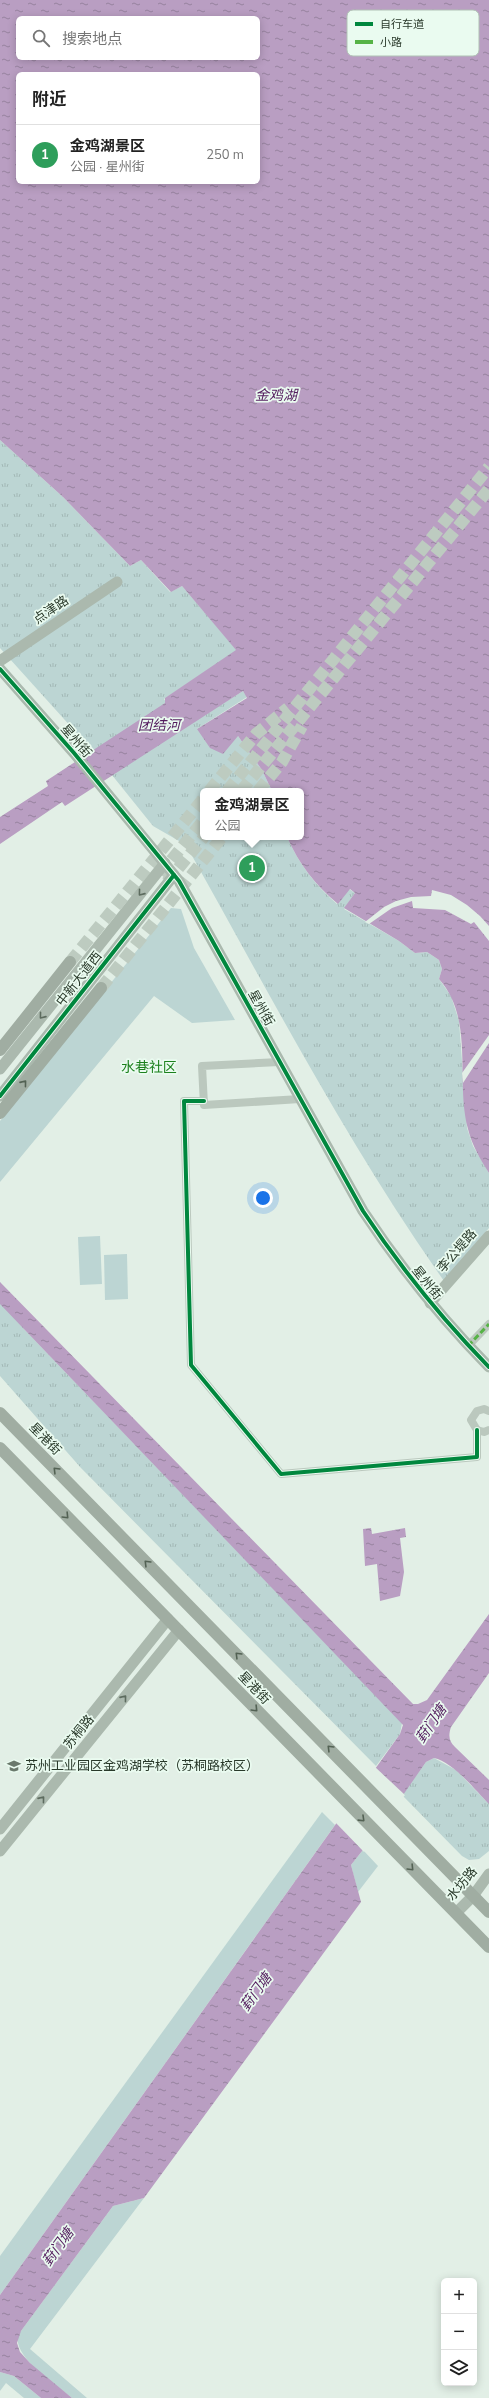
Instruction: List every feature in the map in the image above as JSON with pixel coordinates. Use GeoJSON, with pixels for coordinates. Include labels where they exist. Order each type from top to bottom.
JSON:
{"type":"FeatureCollection","features":[{"type":"Feature","properties":{"kind":"main road"},"geometry":{"type":"LineString","coordinates":[[0,1050],[70,962]]}},
{"type":"Feature","properties":{"kind":"main road"},"geometry":{"type":"LineString","coordinates":[[0,1113],[100,988]]}},
{"type":"Feature","properties":{"kind":"main road","name":"星港街"},"geometry":{"type":"LineString","coordinates":[[0,1414],[489,1912]]}},
{"type":"Feature","properties":{"kind":"main road","name":"星港街"},"geometry":{"type":"LineString","coordinates":[[0,1448],[179,1630],[340,1797],[489,1947]]}},
{"type":"Feature","properties":{"kind":"street","name":"点津路"},"geometry":{"type":"LineString","coordinates":[[0,661],[117,582]]}},
{"type":"Feature","properties":{"kind":"street","name":"星州街"},"geometry":{"type":"LineString","coordinates":[[0,669],[74,753],[174,875],[278,1062],[363,1210],[385,1245],[430,1303],[468,1346],[489,1367]]}},
{"type":"Feature","properties":{"kind":"street","name":"中新大道西"},"geometry":{"type":"LineString","coordinates":[[0,1068],[165,863]]}},
{"type":"Feature","properties":{"kind":"street","name":"中新大道西"},"geometry":{"type":"LineString","coordinates":[[0,1096],[174,875]]}},
{"type":"Feature","properties":{"kind":"street"},"geometry":{"type":"LineString","coordinates":[[278,1062],[202,1066],[204,1105],[300,1099]]}},
{"type":"Feature","properties":{"kind":"street"},"geometry":{"type":"LineString","coordinates":[[204,1100],[184,1101],[191,1365],[266,1456],[281,1474],[477,1456],[477,1430]]}},
{"type":"Feature","properties":{"kind":"street","name":"李公堤路"},"geometry":{"type":"LineString","coordinates":[[430,1303],[489,1236]]}},
{"type":"Feature","properties":{"kind":"street"},"geometry":{"type":"LineString","coordinates":[[468,1346],[489,1324]]}},
{"type":"Feature","properties":{"kind":"street"},"geometry":{"type":"LineString","coordinates":[[489,1411],[480,1409],[474,1413],[472,1424],[477,1430],[484,1432],[489,1430]]}},
{"type":"Feature","properties":{"kind":"street","name":"苏桐路"},"geometry":{"type":"LineString","coordinates":[[0,1828],[168,1619]]}},
{"type":"Feature","properties":{"kind":"street","name":"苏桐路"},"geometry":{"type":"LineString","coordinates":[[0,1851],[179,1630]]}},
{"type":"Feature","properties":{"kind":"street"},"geometry":{"type":"LineString","coordinates":[[152,1640],[164,1649]]}},
{"type":"Feature","properties":{"kind":"street"},"geometry":{"type":"LineString","coordinates":[[17,1808],[28,1817]]}},
{"type":"Feature","properties":{"kind":"street","name":"水坊路"},"geometry":{"type":"LineString","coordinates":[[456,1913],[473,1896],[489,1874]]}},
{"type":"Feature","properties":{"kind":"green space"},"geometry":{"type":"Polygon","coordinates":[[[0,440],[63,497],[130,566],[141,560],[170,592],[182,586],[236,649],[236,651],[164,699],[182,729],[243,691],[247,697],[197,729],[238,736],[262,770],[271,788],[200,788],[200,840],[289,840],[308,874],[337,904],[349,889],[355,893],[344,909],[399,941],[415,953],[427,952],[439,960],[442,969],[439,979],[451,996],[459,1021],[467,1128],[473,1146],[489,1173],[489,1228],[444,1281],[408,1229],[374,1175],[310,1067],[186,845],[153,826],[91,749],[0,648],[0,440]]]}},
{"type":"Feature","properties":{"kind":"green space"},"geometry":{"type":"Polygon","coordinates":[[[171,908],[181,909],[194,948],[235,1020],[192,1023],[154,996],[0,1182],[0,1121],[171,908]]]}},
{"type":"Feature","properties":{"kind":"green space"},"geometry":{"type":"Polygon","coordinates":[[[100,1236],[102,1284],[80,1285],[78,1237],[100,1236]]]}},
{"type":"Feature","properties":{"kind":"green space"},"geometry":{"type":"Polygon","coordinates":[[[127,1254],[128,1299],[105,1300],[104,1255],[127,1254]]]}},
{"type":"Feature","properties":{"kind":"green space"},"geometry":{"type":"Polygon","coordinates":[[[0,1282],[24,1329],[402,1723],[400,1734],[376,1766],[81,1468],[0,1376],[0,1282]]]}},
{"type":"Feature","properties":{"kind":"green space"},"geometry":{"type":"Polygon","coordinates":[[[434,1758],[456,1770],[489,1804],[489,1851],[479,1859],[469,1860],[462,1856],[402,1795],[426,1762],[434,1758]]]}},
{"type":"Feature","properties":{"kind":"green space"},"geometry":{"type":"Polygon","coordinates":[[[322,1812],[335,1825],[0,2295],[0,2256],[322,1812]]]}},
{"type":"Feature","properties":{"kind":"green space"},"geometry":{"type":"Polygon","coordinates":[[[363,1850],[378,1866],[358,1892],[351,1865],[363,1850]]]}},
{"type":"Feature","properties":{"kind":"green space"},"geometry":{"type":"Polygon","coordinates":[[[144,2198],[30,2349],[87,2398],[72,2398],[29,2362],[22,2353],[18,2344],[18,2335],[113,2206],[144,2198]]]}},
{"type":"Feature","properties":{"kind":"green space"},"geometry":{"type":"Polygon","coordinates":[[[0,2372],[14,2376],[41,2398],[24,2398],[6,2383],[0,2391],[0,2372]]]}},
{"type":"Feature","properties":{"kind":"water","name":"金鸡湖"},"geometry":{"type":"Polygon","coordinates":[[[0,0],[489,0],[489,1173],[477,1152],[468,1129],[464,1110],[461,1031],[457,1013],[450,995],[439,979],[442,969],[439,960],[427,952],[415,953],[399,941],[344,908],[355,893],[350,889],[338,904],[308,874],[289,840],[304,840],[304,788],[271,788],[262,770],[238,736],[223,754],[210,748],[197,729],[247,698],[243,691],[65,806],[62,802],[0,844],[0,817],[48,786],[46,781],[165,703],[165,698],[236,650],[182,586],[171,592],[141,560],[130,566],[63,497],[0,440],[0,0]]]}},
{"type":"Feature","properties":{"kind":"water","name":"葑门塘"},"geometry":{"type":"Polygon","coordinates":[[[0,1282],[413,1704],[418,1704],[427,1700],[489,1614],[489,1673],[451,1727],[449,1736],[453,1745],[489,1780],[489,1804],[456,1770],[441,1760],[434,1758],[426,1762],[378,1831],[351,1865],[361,1902],[144,2198],[113,2206],[21,2331],[17,2343],[20,2352],[30,2363],[72,2398],[41,2398],[14,2376],[0,2372],[0,2295],[400,1734],[403,1725],[0,1304],[0,1282]]]}},
{"type":"Feature","properties":{"kind":"water"},"geometry":{"type":"Polygon","coordinates":[[[371,1528],[372,1534],[405,1528],[406,1537],[400,1538],[404,1572],[400,1596],[380,1601],[377,1564],[365,1566],[363,1529],[371,1528]]]}},
{"type":"Feature","properties":{"kind":"pier"},"geometry":{"type":"Polygon","coordinates":[[[432,890],[451,895],[467,905],[480,916],[489,926],[489,941],[474,922],[471,924],[445,910],[413,908],[412,901],[392,908],[369,924],[365,922],[384,907],[396,901],[411,897],[431,896],[432,890]]]}},
{"type":"Feature","properties":{"kind":"pier"},"geometry":{"type":"Polygon","coordinates":[[[489,1035],[489,1043],[463,1083],[462,1073],[489,1035]]]}},
{"type":"Feature","properties":{"kind":"pier"},"geometry":{"type":"Polygon","coordinates":[[[374,1766],[405,1795],[364,1852],[335,1822],[374,1766]]]}},
{"type":"Feature","properties":{"kind":"tunnel"},"geometry":{"type":"LineString","coordinates":[[229,788],[489,467]]}},
{"type":"Feature","properties":{"kind":"tunnel"},"geometry":{"type":"LineString","coordinates":[[243,788],[489,489]]}},
{"type":"Feature","properties":{"kind":"tunnel"},"geometry":{"type":"LineString","coordinates":[[211,788],[256,734],[288,708]]}},
{"type":"Feature","properties":{"kind":"tunnel"},"geometry":{"type":"LineString","coordinates":[[260,788],[282,762],[302,726]]}},
{"type":"Feature","properties":{"kind":"tunnel"},"geometry":{"type":"LineString","coordinates":[[70,962],[200,803]]}},
{"type":"Feature","properties":{"kind":"tunnel"},"geometry":{"type":"LineString","coordinates":[[160,874],[200,825]]}},
{"type":"Feature","properties":{"kind":"tunnel"},"geometry":{"type":"LineString","coordinates":[[167,882],[202,840]]}},
{"type":"Feature","properties":{"kind":"tunnel"},"geometry":{"type":"LineString","coordinates":[[101,988],[220,840]]}},
{"type":"Feature","properties":{"kind":"marked path"},"geometry":{"type":"LineString","coordinates":[[468,1346],[489,1324]]}},
{"type":"Feature","properties":{"kind":"cycle path"},"geometry":{"type":"LineString","coordinates":[[0,669],[74,753],[179,881],[363,1211],[422,1292],[489,1367]]}},
{"type":"Feature","properties":{"kind":"cycle path"},"geometry":{"type":"LineString","coordinates":[[0,1096],[174,875]]}},
{"type":"Feature","properties":{"kind":"cycle path"},"geometry":{"type":"LineString","coordinates":[[204,1101],[184,1101],[191,1365],[281,1474],[477,1457],[477,1430]]}},
{"type":"Feature","properties":{"kind":"place","name":"金鸡湖景区"},"geometry":{"type":"Point","coordinates":[252,868]}},
{"type":"Feature","properties":{"kind":"place","name":"苏州工业园区金鸡湖学校（苏桐路校区）"},"geometry":{"type":"Point","coordinates":[14,1766]}},
{"type":"Feature","properties":{"kind":"district","name":"水巷社区"},"geometry":{"type":"Point","coordinates":[149,1067]}},
{"type":"Feature","properties":{"kind":"water label","name":"团结河"},"geometry":{"type":"Point","coordinates":[159,725]}}]}
